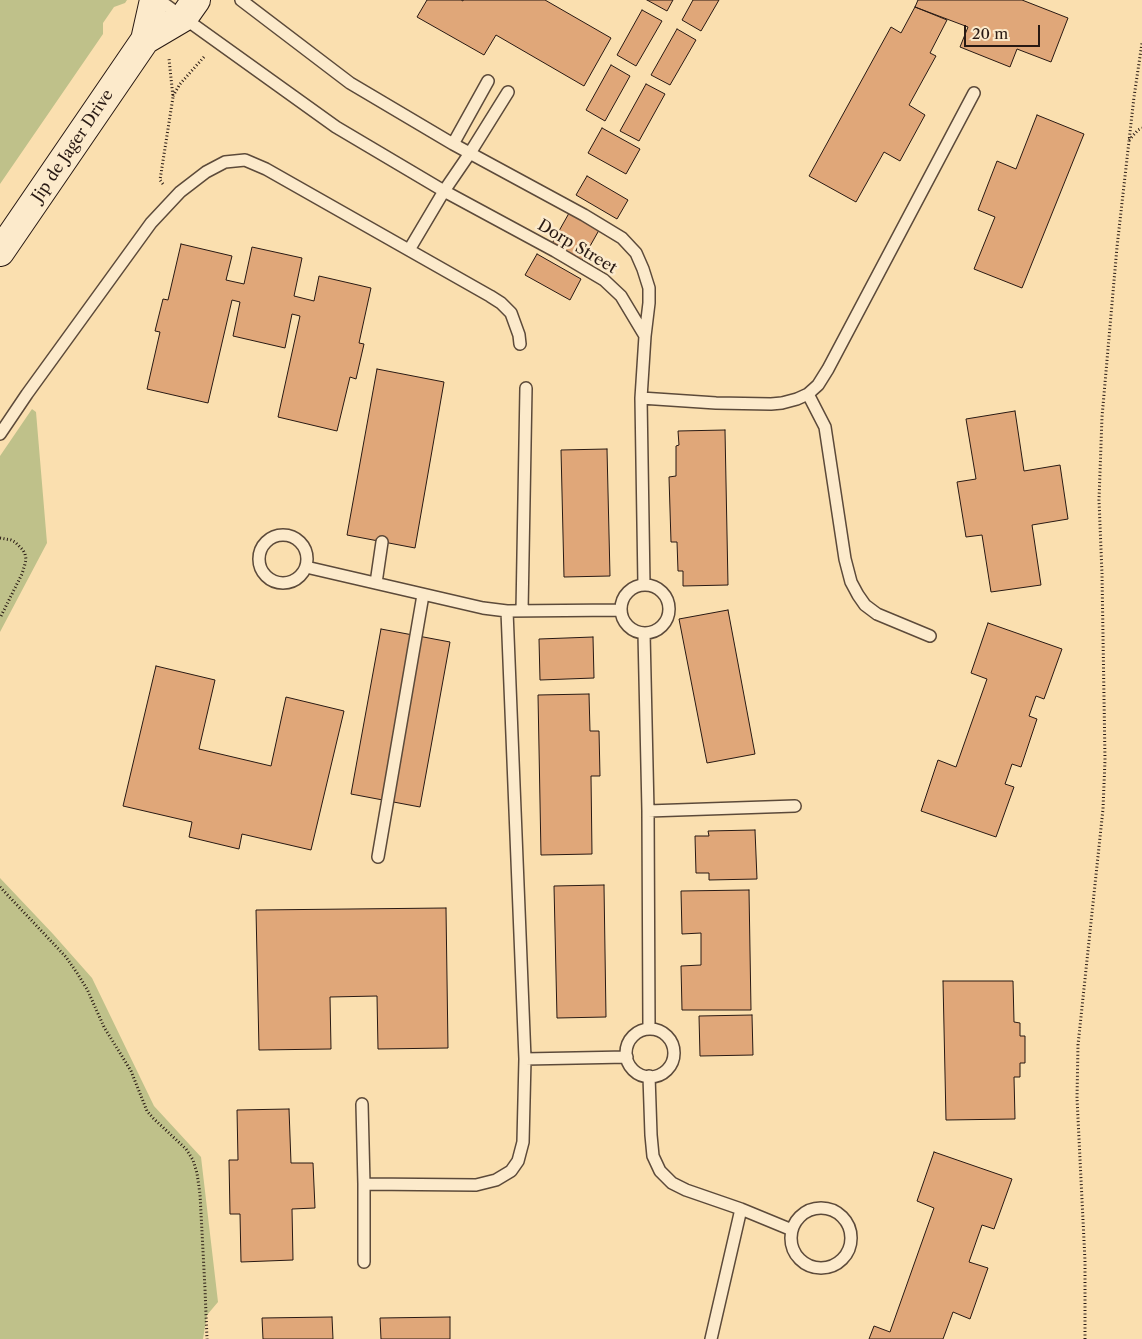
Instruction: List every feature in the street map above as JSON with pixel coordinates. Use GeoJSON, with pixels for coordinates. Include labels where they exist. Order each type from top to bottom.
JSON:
{"type":"FeatureCollection","features":[{"type":"Feature","properties":{"kind":"main road","name":"Jip de Jager Drive"},"geometry":{"type":"LineString","coordinates":[[146,40],[154,0]]}},
{"type":"Feature","properties":{"kind":"main road","name":"Jip de Jager Drive"},"geometry":{"type":"LineString","coordinates":[[0,252],[146,40],[190,9]]}},
{"type":"Feature","properties":{"kind":"lane","name":"Dorp Street"},"geometry":{"type":"LineString","coordinates":[[159,0],[190,9],[336,127],[444,191],[564,256],[604,280],[621,296],[645,336]]}},
{"type":"Feature","properties":{"kind":"lane","name":"Dorp Street"},"geometry":{"type":"LineString","coordinates":[[241,0],[350,84],[622,238],[636,253],[649,288],[645,336]]}},
{"type":"Feature","properties":{"kind":"lane"},"geometry":{"type":"LineString","coordinates":[[453,144],[488,81]]}},
{"type":"Feature","properties":{"kind":"lane"},"geometry":{"type":"LineString","coordinates":[[409,250],[444,191],[508,92]]}},
{"type":"Feature","properties":{"kind":"lane"},"geometry":{"type":"LineString","coordinates":[[641,398],[716,403],[771,404],[797,399],[808,394],[818,385],[974,93]]}},
{"type":"Feature","properties":{"kind":"lane"},"geometry":{"type":"LineString","coordinates":[[0,434],[151,223],[180,192],[206,172],[225,162],[246,160],[266,169],[490,296],[501,303],[511,314],[516,324],[520,344]]}},
{"type":"Feature","properties":{"kind":"lane"},"geometry":{"type":"LineString","coordinates":[[644,585],[641,398],[645,336]]}},
{"type":"Feature","properties":{"kind":"lane"},"geometry":{"type":"LineString","coordinates":[[522,611],[526,388]]}},
{"type":"Feature","properties":{"kind":"lane"},"geometry":{"type":"LineString","coordinates":[[808,394],[825,426],[845,559],[851,582],[866,605],[877,614],[930,636]]}},
{"type":"Feature","properties":{"kind":"lane"},"geometry":{"type":"LineString","coordinates":[[275,536],[290,536],[297,539],[306,551],[306,567],[296,579],[289,582],[275,582],[260,567],[260,552],[268,540],[275,536]]}},
{"type":"Feature","properties":{"kind":"lane"},"geometry":{"type":"LineString","coordinates":[[376,584],[382,542]]}},
{"type":"Feature","properties":{"kind":"lane"},"geometry":{"type":"LineString","coordinates":[[306,567],[483,608],[507,611],[621,610]]}},
{"type":"Feature","properties":{"kind":"lane"},"geometry":{"type":"LineString","coordinates":[[644,585],[652,586],[664,594],[668,601],[669,609],[668,617],[664,624],[658,629],[644,633],[630,628],[622,617],[621,610],[622,602],[630,590],[644,585]]}},
{"type":"Feature","properties":{"kind":"lane"},"geometry":{"type":"LineString","coordinates":[[378,857],[424,595]]}},
{"type":"Feature","properties":{"kind":"lane"},"geometry":{"type":"LineString","coordinates":[[364,1184],[476,1185],[496,1180],[511,1171],[518,1161],[523,1142],[525,1059],[507,611]]}},
{"type":"Feature","properties":{"kind":"lane"},"geometry":{"type":"LineString","coordinates":[[644,633],[648,811],[649,1028]]}},
{"type":"Feature","properties":{"kind":"lane"},"geometry":{"type":"LineString","coordinates":[[648,811],[795,806]]}},
{"type":"Feature","properties":{"kind":"lane"},"geometry":{"type":"LineString","coordinates":[[649,1028],[664,1033],[673,1045],[673,1060],[669,1068],[656,1076],[642,1075],[637,1072],[632,1068],[626,1057],[631,1038],[636,1033],[649,1028]]}},
{"type":"Feature","properties":{"kind":"lane"},"geometry":{"type":"LineString","coordinates":[[525,1059],[626,1057]]}},
{"type":"Feature","properties":{"kind":"lane"},"geometry":{"type":"LineString","coordinates":[[649,1076],[650,1135],[653,1156],[660,1171],[672,1183],[686,1190],[741,1209],[792,1230]]}},
{"type":"Feature","properties":{"kind":"lane"},"geometry":{"type":"LineString","coordinates":[[362,1104],[364,1262]]}},
{"type":"Feature","properties":{"kind":"lane"},"geometry":{"type":"LineString","coordinates":[[818,1208],[828,1209],[836,1212],[848,1225],[851,1234],[849,1251],[837,1264],[829,1268],[811,1266],[797,1256],[791,1239],[792,1230],[802,1215],[818,1208]]}},
{"type":"Feature","properties":{"kind":"lane"},"geometry":{"type":"LineString","coordinates":[[711,1339],[741,1209]]}},
{"type":"Feature","properties":{"kind":"path"},"geometry":{"type":"LineString","coordinates":[[1085,1339],[1085,1260],[1077,1098],[1078,1054],[1103,809],[1105,760],[1103,583],[1099,500],[1102,417],[1117,247],[1142,44]]}},
{"type":"Feature","properties":{"kind":"path"},"geometry":{"type":"LineString","coordinates":[[172,96],[204,57]]}},
{"type":"Feature","properties":{"kind":"path"},"geometry":{"type":"LineString","coordinates":[[165,188],[160,180],[172,96],[170,59]]}},
{"type":"Feature","properties":{"kind":"path"},"geometry":{"type":"LineString","coordinates":[[1129,141],[1142,128]]}},
{"type":"Feature","properties":{"kind":"path"},"geometry":{"type":"LineString","coordinates":[[0,538],[15,542],[23,550],[26,559],[22,574],[0,618]]}},
{"type":"Feature","properties":{"kind":"path"},"geometry":{"type":"LineString","coordinates":[[0,887],[58,948],[71,965],[87,989],[104,1027],[131,1071],[147,1111],[186,1149],[193,1160],[201,1201],[206,1339]]}},
{"type":"Feature","properties":{"kind":"green space"},"geometry":{"type":"Polygon","coordinates":[[[0,0],[127,0],[125,3],[114,7],[103,23],[103,34],[0,184],[0,0]]]}},
{"type":"Feature","properties":{"kind":"green space"},"geometry":{"type":"Polygon","coordinates":[[[32,409],[36,412],[47,543],[0,632],[0,456],[32,409]]]}},
{"type":"Feature","properties":{"kind":"green space"},"geometry":{"type":"Polygon","coordinates":[[[0,878],[92,978],[154,1106],[201,1157],[218,1302],[207,1315],[203,1339],[0,1339],[0,878]]]}},
{"type":"Feature","properties":{"kind":"building"},"geometry":{"type":"Polygon","coordinates":[[[427,0],[545,0],[611,38],[584,86],[496,35],[484,55],[417,17],[427,0]]]}},
{"type":"Feature","properties":{"kind":"building"},"geometry":{"type":"Polygon","coordinates":[[[647,0],[673,0],[667,11],[647,0]]]}},
{"type":"Feature","properties":{"kind":"building"},"geometry":{"type":"Polygon","coordinates":[[[693,0],[719,0],[701,31],[682,20],[693,0]]]}},
{"type":"Feature","properties":{"kind":"building"},"geometry":{"type":"Polygon","coordinates":[[[918,0],[1022,0],[1068,18],[1051,62],[1017,49],[1010,67],[960,47],[968,27],[915,7],[918,0]]]}},
{"type":"Feature","properties":{"kind":"building"},"geometry":{"type":"Polygon","coordinates":[[[915,7],[947,20],[930,53],[936,56],[909,105],[925,115],[900,161],[884,152],[856,202],[809,176],[891,27],[901,33],[915,7]]]}},
{"type":"Feature","properties":{"kind":"building"},"geometry":{"type":"Polygon","coordinates":[[[642,10],[662,21],[636,66],[617,55],[642,10]]]}},
{"type":"Feature","properties":{"kind":"building"},"geometry":{"type":"Polygon","coordinates":[[[677,29],[696,40],[670,85],[651,75],[677,29]]]}},
{"type":"Feature","properties":{"kind":"building"},"geometry":{"type":"Polygon","coordinates":[[[611,65],[630,76],[605,121],[586,110],[611,65]]]}},
{"type":"Feature","properties":{"kind":"building"},"geometry":{"type":"Polygon","coordinates":[[[646,84],[665,94],[639,141],[620,131],[646,84]]]}},
{"type":"Feature","properties":{"kind":"building"},"geometry":{"type":"Polygon","coordinates":[[[1037,115],[1084,134],[1022,288],[974,269],[995,217],[978,210],[997,161],[1016,169],[1037,115]]]}},
{"type":"Feature","properties":{"kind":"building"},"geometry":{"type":"Polygon","coordinates":[[[602,128],[640,149],[626,174],[588,153],[602,128]]]}},
{"type":"Feature","properties":{"kind":"building"},"geometry":{"type":"Polygon","coordinates":[[[587,176],[628,200],[617,219],[576,195],[587,176]]]}},
{"type":"Feature","properties":{"kind":"building"},"geometry":{"type":"Polygon","coordinates":[[[573,206],[603,223],[580,264],[550,247],[573,206]]]}},
{"type":"Feature","properties":{"kind":"building"},"geometry":{"type":"Polygon","coordinates":[[[181,244],[232,256],[226,280],[244,284],[252,247],[302,258],[294,296],[314,301],[319,276],[371,288],[359,343],[364,344],[356,379],[350,377],[337,431],[278,417],[300,316],[292,314],[285,348],[233,336],[240,302],[232,300],[208,403],[147,389],[160,332],[155,331],[163,299],[168,300],[181,244]]]}},
{"type":"Feature","properties":{"kind":"building"},"geometry":{"type":"Polygon","coordinates":[[[537,254],[581,279],[570,300],[525,275],[537,254]]]}},
{"type":"Feature","properties":{"kind":"building"},"geometry":{"type":"Polygon","coordinates":[[[377,369],[444,382],[415,548],[347,535],[377,369]]]}},
{"type":"Feature","properties":{"kind":"building"},"geometry":{"type":"Polygon","coordinates":[[[1015,411],[1024,471],[1060,465],[1068,519],[1032,525],[1041,585],[991,592],[982,535],[966,537],[957,482],[976,479],[966,419],[1015,411]]]}},
{"type":"Feature","properties":{"kind":"building"},"geometry":{"type":"Polygon","coordinates":[[[725,430],[728,585],[683,586],[683,571],[678,571],[677,542],[671,542],[669,477],[676,476],[676,446],[679,445],[678,431],[725,430]]]}},
{"type":"Feature","properties":{"kind":"building"},"geometry":{"type":"Polygon","coordinates":[[[607,449],[610,576],[564,577],[561,450],[607,449]]]}},
{"type":"Feature","properties":{"kind":"building"},"geometry":{"type":"Polygon","coordinates":[[[728,610],[755,754],[707,763],[679,619],[728,610]]]}},
{"type":"Feature","properties":{"kind":"building"},"geometry":{"type":"Polygon","coordinates":[[[988,623],[1062,649],[1044,699],[1036,696],[1029,716],[1037,719],[1021,767],[1012,764],[1005,784],[1014,787],[996,837],[921,811],[938,760],[956,767],[987,679],[971,673],[988,623]]]}},
{"type":"Feature","properties":{"kind":"building"},"geometry":{"type":"Polygon","coordinates":[[[381,629],[450,642],[420,807],[351,794],[381,629]]]}},
{"type":"Feature","properties":{"kind":"building"},"geometry":{"type":"Polygon","coordinates":[[[593,637],[594,678],[540,680],[539,639],[593,637]]]}},
{"type":"Feature","properties":{"kind":"building"},"geometry":{"type":"Polygon","coordinates":[[[156,666],[215,680],[199,749],[271,766],[286,697],[344,711],[311,850],[242,834],[239,849],[189,837],[192,822],[123,806],[156,666]]]}},
{"type":"Feature","properties":{"kind":"building"},"geometry":{"type":"Polygon","coordinates":[[[589,694],[590,731],[599,731],[600,776],[591,776],[592,854],[541,855],[538,695],[589,694]]]}},
{"type":"Feature","properties":{"kind":"building"},"geometry":{"type":"Polygon","coordinates":[[[755,830],[757,879],[709,880],[709,873],[696,873],[695,836],[709,836],[708,831],[755,830]]]}},
{"type":"Feature","properties":{"kind":"building"},"geometry":{"type":"Polygon","coordinates":[[[604,885],[606,1017],[557,1018],[554,886],[604,885]]]}},
{"type":"Feature","properties":{"kind":"building"},"geometry":{"type":"Polygon","coordinates":[[[749,890],[751,1010],[682,1010],[681,966],[701,965],[701,933],[682,934],[681,891],[749,890]]]}},
{"type":"Feature","properties":{"kind":"building"},"geometry":{"type":"Polygon","coordinates":[[[446,908],[448,1048],[378,1049],[377,996],[330,997],[331,1049],[259,1050],[256,910],[446,908]]]}},
{"type":"Feature","properties":{"kind":"building"},"geometry":{"type":"Polygon","coordinates":[[[943,981],[1013,981],[1014,1022],[1020,1023],[1020,1036],[1025,1036],[1025,1063],[1020,1063],[1020,1077],[1014,1077],[1015,1119],[946,1120],[943,981]]]}},
{"type":"Feature","properties":{"kind":"building"},"geometry":{"type":"Polygon","coordinates":[[[752,1015],[753,1055],[700,1056],[699,1016],[752,1015]]]}},
{"type":"Feature","properties":{"kind":"building"},"geometry":{"type":"Polygon","coordinates":[[[289,1109],[291,1163],[313,1163],[315,1208],[292,1209],[293,1260],[241,1262],[240,1214],[230,1214],[229,1160],[238,1160],[237,1110],[289,1109]]]}},
{"type":"Feature","properties":{"kind":"building"},"geometry":{"type":"Polygon","coordinates":[[[934,1152],[1012,1179],[994,1229],[982,1225],[969,1262],[988,1268],[970,1319],[953,1312],[943,1339],[869,1339],[874,1326],[890,1332],[934,1208],[917,1201],[934,1152]]]}},
{"type":"Feature","properties":{"kind":"building"},"geometry":{"type":"Polygon","coordinates":[[[332,1317],[333,1339],[263,1339],[262,1318],[332,1317]]]}},
{"type":"Feature","properties":{"kind":"building"},"geometry":{"type":"Polygon","coordinates":[[[450,1317],[450,1339],[381,1339],[380,1318],[450,1317]]]}}]}
